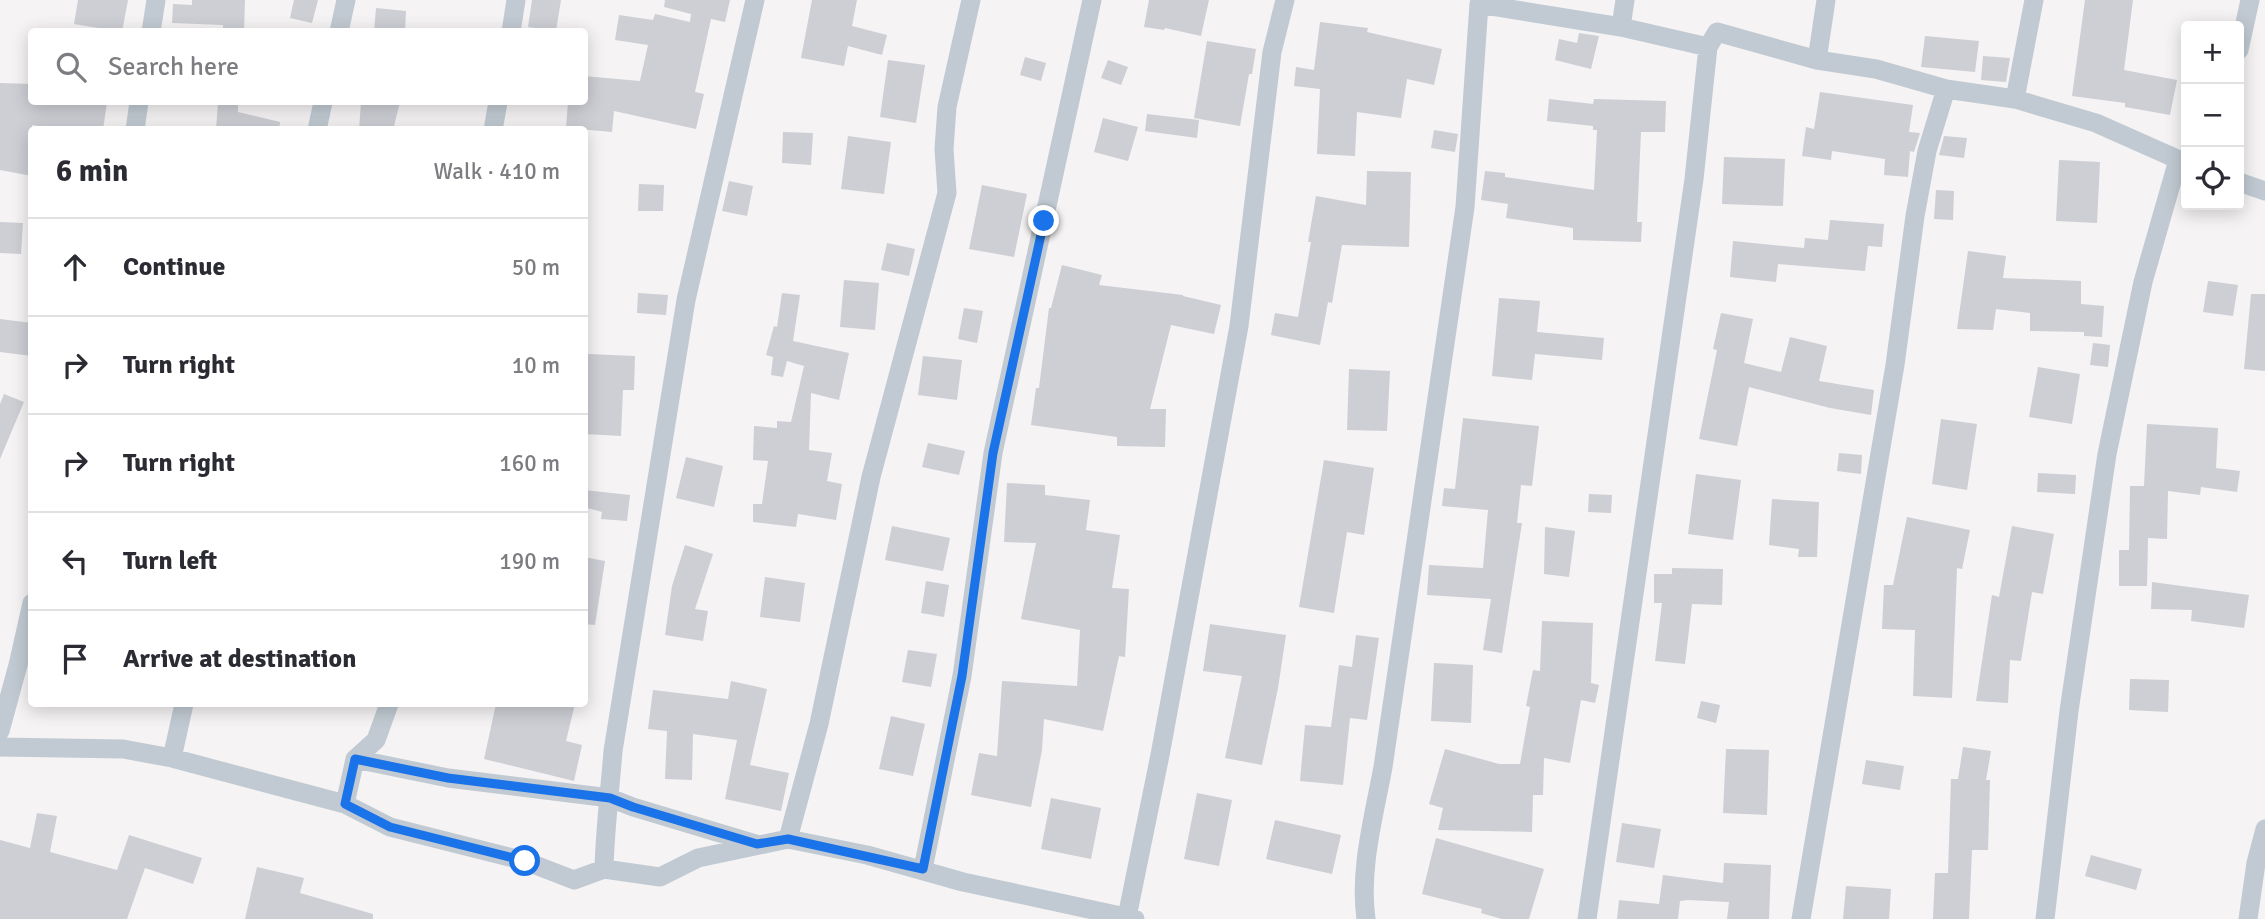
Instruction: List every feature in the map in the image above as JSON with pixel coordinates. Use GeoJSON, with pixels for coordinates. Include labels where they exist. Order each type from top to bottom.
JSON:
{"type":"FeatureCollection","features":[{"type":"Feature","properties":{"kind":"street"},"geometry":{"type":"LineString","coordinates":[[152,28],[156,0]]}},
{"type":"Feature","properties":{"kind":"street"},"geometry":{"type":"LineString","coordinates":[[340,28],[346,0]]}},
{"type":"Feature","properties":{"kind":"street"},"geometry":{"type":"LineString","coordinates":[[512,28],[516,0]]}},
{"type":"Feature","properties":{"kind":"street"},"geometry":{"type":"LineString","coordinates":[[604,869],[605,824],[610,798],[613,751],[686,300],[755,0]]}},
{"type":"Feature","properties":{"kind":"street"},"geometry":{"type":"LineString","coordinates":[[788,839],[819,724],[871,477],[947,193],[944,149],[947,107],[971,0]]}},
{"type":"Feature","properties":{"kind":"street"},"geometry":{"type":"LineString","coordinates":[[923,869],[962,676],[993,453],[1092,0]]}},
{"type":"Feature","properties":{"kind":"street"},"geometry":{"type":"LineString","coordinates":[[0,747],[123,749],[172,758],[345,804],[390,827],[525,861],[574,880],[604,869],[660,877],[698,858],[788,839],[923,869],[963,882],[1131,918],[1239,326],[1272,52],[1285,0]]}},
{"type":"Feature","properties":{"kind":"street"},"geometry":{"type":"LineString","coordinates":[[1621,27],[1625,0]]}},
{"type":"Feature","properties":{"kind":"street"},"geometry":{"type":"LineString","coordinates":[[1817,60],[1826,0]]}},
{"type":"Feature","properties":{"kind":"street"},"geometry":{"type":"LineString","coordinates":[[2015,99],[2034,0]]}},
{"type":"Feature","properties":{"kind":"street"},"geometry":{"type":"LineString","coordinates":[[2244,27],[2250,0]]}},
{"type":"Feature","properties":{"kind":"street"},"geometry":{"type":"LineString","coordinates":[[1366,919],[1364,905],[1367,851],[1385,754],[1465,207],[1473,2],[1621,27],[1708,47]]}},
{"type":"Feature","properties":{"kind":"street"},"geometry":{"type":"LineString","coordinates":[[1587,919],[1694,179],[1708,47],[1717,32],[1817,60],[1876,69],[1946,89],[2015,99],[2096,124],[2181,162]]}},
{"type":"Feature","properties":{"kind":"street"},"geometry":{"type":"LineString","coordinates":[[1801,919],[1895,365],[1915,216],[1927,151],[1946,89]]}},
{"type":"Feature","properties":{"kind":"street"},"geometry":{"type":"LineString","coordinates":[[136,126],[139,105]]}},
{"type":"Feature","properties":{"kind":"street"},"geometry":{"type":"LineString","coordinates":[[318,126],[322,105]]}},
{"type":"Feature","properties":{"kind":"street"},"geometry":{"type":"LineString","coordinates":[[495,126],[498,105]]}},
{"type":"Feature","properties":{"kind":"street"},"geometry":{"type":"LineString","coordinates":[[2045,919],[2069,711],[2107,454],[2143,282],[2181,165]]}},
{"type":"Feature","properties":{"kind":"street"},"geometry":{"type":"LineString","coordinates":[[2244,184],[2265,191]]}},
{"type":"Feature","properties":{"kind":"street"},"geometry":{"type":"LineString","coordinates":[[0,731],[28,621]]}},
{"type":"Feature","properties":{"kind":"street"},"geometry":{"type":"LineString","coordinates":[[172,758],[183,707]]}},
{"type":"Feature","properties":{"kind":"street"},"geometry":{"type":"LineString","coordinates":[[345,804],[355,759],[376,740],[388,707]]}},
{"type":"Feature","properties":{"kind":"street"},"geometry":{"type":"LineString","coordinates":[[355,759],[448,778],[610,798],[757,844]]}},
{"type":"Feature","properties":{"kind":"street"},"geometry":{"type":"LineString","coordinates":[[2248,919],[2256,863],[2265,829]]}},
{"type":"Feature","properties":{"kind":"building"},"geometry":{"type":"Polygon","coordinates":[[[78,0],[128,0],[123,28],[74,24],[78,0]]]}},
{"type":"Feature","properties":{"kind":"building"},"geometry":{"type":"Polygon","coordinates":[[[192,0],[245,0],[244,28],[172,23],[173,4],[192,5],[192,0]]]}},
{"type":"Feature","properties":{"kind":"building"},"geometry":{"type":"Polygon","coordinates":[[[294,0],[318,0],[312,23],[290,18],[294,0]]]}},
{"type":"Feature","properties":{"kind":"building"},"geometry":{"type":"Polygon","coordinates":[[[532,0],[561,0],[556,28],[528,27],[532,0]]]}},
{"type":"Feature","properties":{"kind":"building"},"geometry":{"type":"Polygon","coordinates":[[[665,0],[730,0],[725,22],[711,19],[695,92],[704,94],[696,129],[614,111],[612,132],[588,130],[588,126],[566,126],[568,105],[588,105],[588,76],[640,81],[648,45],[615,40],[619,15],[653,20],[655,14],[690,22],[691,14],[664,7],[665,0]]]}},
{"type":"Feature","properties":{"kind":"building"},"geometry":{"type":"Polygon","coordinates":[[[812,0],[857,0],[852,26],[887,35],[882,55],[848,46],[844,66],[801,58],[812,0]]]}},
{"type":"Feature","properties":{"kind":"building"},"geometry":{"type":"Polygon","coordinates":[[[1149,0],[1209,0],[1201,36],[1165,28],[1144,27],[1149,0]]]}},
{"type":"Feature","properties":{"kind":"building"},"geometry":{"type":"Polygon","coordinates":[[[2085,0],[2133,0],[2124,70],[2177,80],[2170,115],[2125,107],[2125,103],[2072,96],[2085,0]]]}},
{"type":"Feature","properties":{"kind":"building"},"geometry":{"type":"Polygon","coordinates":[[[376,8],[406,11],[405,28],[374,28],[376,8]]]}},
{"type":"Feature","properties":{"kind":"building"},"geometry":{"type":"Polygon","coordinates":[[[1320,22],[1368,28],[1367,32],[1442,49],[1434,85],[1407,79],[1401,118],[1357,112],[1355,156],[1317,154],[1320,89],[1294,86],[1296,67],[1314,70],[1320,22]]]}},
{"type":"Feature","properties":{"kind":"building"},"geometry":{"type":"Polygon","coordinates":[[[1579,33],[1599,36],[1591,69],[1555,60],[1559,39],[1577,43],[1579,33]]]}},
{"type":"Feature","properties":{"kind":"building"},"geometry":{"type":"Polygon","coordinates":[[[1925,36],[1979,41],[1975,72],[1921,67],[1925,36]]]}},
{"type":"Feature","properties":{"kind":"building"},"geometry":{"type":"Polygon","coordinates":[[[1207,41],[1256,49],[1240,126],[1194,118],[1207,41]]]}},
{"type":"Feature","properties":{"kind":"building"},"geometry":{"type":"Polygon","coordinates":[[[1983,56],[2010,58],[2006,82],[1981,80],[1983,56]]]}},
{"type":"Feature","properties":{"kind":"building"},"geometry":{"type":"Polygon","coordinates":[[[1025,57],[1046,63],[1041,81],[1020,75],[1025,57]]]}},
{"type":"Feature","properties":{"kind":"building"},"geometry":{"type":"Polygon","coordinates":[[[888,60],[925,65],[916,123],[880,117],[888,60]]]}},
{"type":"Feature","properties":{"kind":"building"},"geometry":{"type":"Polygon","coordinates":[[[1108,60],[1128,67],[1121,85],[1101,78],[1108,60]]]}},
{"type":"Feature","properties":{"kind":"building"},"geometry":{"type":"Polygon","coordinates":[[[0,83],[28,84],[28,105],[107,105],[104,126],[28,126],[28,175],[0,170],[0,83]]]}},
{"type":"Feature","properties":{"kind":"building"},"geometry":{"type":"Polygon","coordinates":[[[1820,92],[1913,105],[1909,132],[1920,133],[1914,152],[1910,151],[1908,177],[1884,175],[1885,159],[1832,151],[1831,160],[1802,156],[1806,127],[1814,129],[1820,92]]]}},
{"type":"Feature","properties":{"kind":"building"},"geometry":{"type":"Polygon","coordinates":[[[1549,99],[1593,104],[1594,99],[1666,101],[1665,132],[1641,132],[1637,222],[1642,222],[1641,242],[1573,240],[1573,228],[1506,218],[1508,204],[1481,200],[1485,171],[1505,173],[1505,177],[1594,190],[1597,130],[1593,130],[1593,126],[1547,121],[1549,99]]]}},
{"type":"Feature","properties":{"kind":"building"},"geometry":{"type":"Polygon","coordinates":[[[218,105],[238,105],[238,112],[280,122],[280,126],[216,126],[218,105]]]}},
{"type":"Feature","properties":{"kind":"building"},"geometry":{"type":"Polygon","coordinates":[[[361,105],[399,105],[394,126],[359,126],[361,105]]]}},
{"type":"Feature","properties":{"kind":"building"},"geometry":{"type":"Polygon","coordinates":[[[1147,114],[1199,120],[1197,138],[1145,131],[1147,114]]]}},
{"type":"Feature","properties":{"kind":"building"},"geometry":{"type":"Polygon","coordinates":[[[1103,118],[1138,127],[1128,161],[1094,152],[1103,118]]]}},
{"type":"Feature","properties":{"kind":"building"},"geometry":{"type":"Polygon","coordinates":[[[1434,130],[1458,134],[1455,152],[1431,148],[1434,130]]]}},
{"type":"Feature","properties":{"kind":"building"},"geometry":{"type":"Polygon","coordinates":[[[783,132],[813,133],[811,165],[782,163],[783,132]]]}},
{"type":"Feature","properties":{"kind":"building"},"geometry":{"type":"Polygon","coordinates":[[[848,136],[891,142],[884,194],[841,189],[848,136]]]}},
{"type":"Feature","properties":{"kind":"building"},"geometry":{"type":"Polygon","coordinates":[[[1944,136],[1967,138],[1964,158],[1939,155],[1944,136]]]}},
{"type":"Feature","properties":{"kind":"building"},"geometry":{"type":"Polygon","coordinates":[[[1724,157],[1785,159],[1783,206],[1722,204],[1724,157]]]}},
{"type":"Feature","properties":{"kind":"building"},"geometry":{"type":"Polygon","coordinates":[[[2059,160],[2100,162],[2097,223],[2056,221],[2059,160]]]}},
{"type":"Feature","properties":{"kind":"building"},"geometry":{"type":"Polygon","coordinates":[[[1367,171],[1411,172],[1409,247],[1342,245],[1332,303],[1328,302],[1320,345],[1271,335],[1275,313],[1298,317],[1316,196],[1366,205],[1367,171]]]}},
{"type":"Feature","properties":{"kind":"building"},"geometry":{"type":"Polygon","coordinates":[[[729,181],[753,186],[747,216],[722,211],[729,181]]]}},
{"type":"Feature","properties":{"kind":"building"},"geometry":{"type":"Polygon","coordinates":[[[639,184],[664,185],[663,211],[638,211],[639,184]]]}},
{"type":"Feature","properties":{"kind":"building"},"geometry":{"type":"Polygon","coordinates":[[[982,185],[1027,194],[1014,257],[969,249],[982,185]]]}},
{"type":"Feature","properties":{"kind":"building"},"geometry":{"type":"Polygon","coordinates":[[[1936,190],[1954,191],[1953,220],[1934,219],[1936,190]]]}},
{"type":"Feature","properties":{"kind":"building"},"geometry":{"type":"Polygon","coordinates":[[[1830,220],[1884,224],[1882,247],[1868,246],[1865,271],[1778,264],[1776,282],[1730,277],[1733,241],[1804,248],[1805,238],[1828,240],[1830,220]]]}},
{"type":"Feature","properties":{"kind":"building"},"geometry":{"type":"Polygon","coordinates":[[[0,222],[23,223],[21,254],[0,253],[0,222]]]}},
{"type":"Feature","properties":{"kind":"building"},"geometry":{"type":"Polygon","coordinates":[[[887,243],[915,249],[909,276],[881,270],[887,243]]]}},
{"type":"Feature","properties":{"kind":"building"},"geometry":{"type":"Polygon","coordinates":[[[1968,251],[2006,256],[2003,278],[2081,281],[2081,304],[2104,306],[2102,337],[2084,336],[2084,332],[2030,331],[2030,313],[1996,309],[1993,330],[1957,329],[1968,251]]]}},
{"type":"Feature","properties":{"kind":"building"},"geometry":{"type":"Polygon","coordinates":[[[1062,265],[1102,275],[1099,285],[1183,295],[1221,305],[1214,334],[1171,325],[1150,409],[1166,409],[1165,447],[1117,446],[1117,437],[1031,425],[1036,388],[1039,388],[1049,308],[1062,265]]]}},
{"type":"Feature","properties":{"kind":"building"},"geometry":{"type":"Polygon","coordinates":[[[844,280],[879,283],[875,330],[840,327],[844,280]]]}},
{"type":"Feature","properties":{"kind":"building"},"geometry":{"type":"Polygon","coordinates":[[[2208,281],[2238,285],[2233,316],[2203,312],[2208,281]]]}},
{"type":"Feature","properties":{"kind":"building"},"geometry":{"type":"Polygon","coordinates":[[[638,293],[668,295],[666,315],[637,313],[638,293]]]}},
{"type":"Feature","properties":{"kind":"building"},"geometry":{"type":"Polygon","coordinates":[[[782,293],[800,295],[793,341],[849,353],[839,400],[811,393],[809,450],[832,453],[827,481],[842,484],[836,520],[798,514],[796,527],[753,522],[753,504],[762,504],[768,461],[753,460],[754,426],[777,428],[777,421],[791,422],[804,366],[787,361],[783,377],[771,375],[773,357],[766,355],[774,326],[777,327],[782,293]]]}},
{"type":"Feature","properties":{"kind":"building"},"geometry":{"type":"Polygon","coordinates":[[[2251,294],[2265,294],[2265,371],[2244,369],[2251,294]]]}},
{"type":"Feature","properties":{"kind":"building"},"geometry":{"type":"Polygon","coordinates":[[[1499,298],[1540,301],[1537,332],[1604,338],[1602,360],[1535,354],[1532,380],[1492,376],[1499,298]]]}},
{"type":"Feature","properties":{"kind":"building"},"geometry":{"type":"Polygon","coordinates":[[[964,308],[983,311],[977,343],[958,339],[964,308]]]}},
{"type":"Feature","properties":{"kind":"building"},"geometry":{"type":"Polygon","coordinates":[[[1721,313],[1753,319],[1744,363],[1781,372],[1790,337],[1827,346],[1819,381],[1874,390],[1871,415],[1830,408],[1749,387],[1737,446],[1699,439],[1717,350],[1713,349],[1721,313]]]}},
{"type":"Feature","properties":{"kind":"building"},"geometry":{"type":"Polygon","coordinates":[[[0,319],[28,322],[28,356],[0,352],[0,319]]]}},
{"type":"Feature","properties":{"kind":"building"},"geometry":{"type":"Polygon","coordinates":[[[2093,343],[2110,345],[2108,367],[2090,365],[2093,343]]]}},
{"type":"Feature","properties":{"kind":"building"},"geometry":{"type":"Polygon","coordinates":[[[588,354],[635,356],[634,390],[623,390],[621,436],[588,434],[588,354]]]}},
{"type":"Feature","properties":{"kind":"building"},"geometry":{"type":"Polygon","coordinates":[[[923,356],[962,360],[957,400],[918,395],[923,356]]]}},
{"type":"Feature","properties":{"kind":"building"},"geometry":{"type":"Polygon","coordinates":[[[2038,367],[2080,374],[2072,424],[2029,417],[2038,367]]]}},
{"type":"Feature","properties":{"kind":"building"},"geometry":{"type":"Polygon","coordinates":[[[1349,369],[1390,371],[1387,431],[1347,430],[1349,369]]]}},
{"type":"Feature","properties":{"kind":"building"},"geometry":{"type":"Polygon","coordinates":[[[4,394],[24,402],[0,459],[0,404],[4,394]]]}},
{"type":"Feature","properties":{"kind":"building"},"geometry":{"type":"Polygon","coordinates":[[[1463,418],[1539,426],[1532,486],[1521,485],[1517,523],[1522,523],[1502,653],[1483,650],[1491,599],[1427,595],[1429,565],[1483,568],[1488,510],[1442,506],[1444,488],[1455,489],[1463,418]]]}},
{"type":"Feature","properties":{"kind":"building"},"geometry":{"type":"Polygon","coordinates":[[[1941,419],[1977,424],[1967,490],[1932,484],[1941,419]]]}},
{"type":"Feature","properties":{"kind":"building"},"geometry":{"type":"Polygon","coordinates":[[[2147,424],[2218,428],[2216,468],[2240,471],[2237,492],[2201,487],[2200,495],[2168,491],[2167,539],[2148,538],[2147,586],[2119,586],[2119,550],[2129,550],[2130,486],[2144,486],[2147,424]]]}},
{"type":"Feature","properties":{"kind":"building"},"geometry":{"type":"Polygon","coordinates":[[[928,443],[965,451],[959,475],[922,467],[928,443]]]}},
{"type":"Feature","properties":{"kind":"building"},"geometry":{"type":"Polygon","coordinates":[[[1839,453],[1862,455],[1861,474],[1837,471],[1839,453]]]}},
{"type":"Feature","properties":{"kind":"building"},"geometry":{"type":"Polygon","coordinates":[[[686,457],[723,466],[714,507],[676,498],[686,457]]]}},
{"type":"Feature","properties":{"kind":"building"},"geometry":{"type":"Polygon","coordinates":[[[1324,460],[1374,468],[1364,535],[1347,532],[1334,613],[1299,607],[1324,460]]]}},
{"type":"Feature","properties":{"kind":"building"},"geometry":{"type":"Polygon","coordinates":[[[2038,473],[2076,475],[2075,494],[2037,492],[2038,473]]]}},
{"type":"Feature","properties":{"kind":"building"},"geometry":{"type":"Polygon","coordinates":[[[1696,474],[1741,480],[1733,540],[1688,534],[1696,474]]]}},
{"type":"Feature","properties":{"kind":"building"},"geometry":{"type":"Polygon","coordinates":[[[1007,483],[1045,485],[1045,495],[1090,500],[1086,530],[1120,535],[1112,588],[1129,589],[1125,657],[1119,656],[1103,731],[1044,719],[1042,750],[1031,807],[971,795],[979,753],[997,756],[1002,681],[1077,686],[1080,630],[1021,619],[1036,543],[1004,542],[1007,483]]]}},
{"type":"Feature","properties":{"kind":"building"},"geometry":{"type":"Polygon","coordinates":[[[588,490],[630,495],[627,521],[601,519],[602,512],[588,508],[588,490]]]}},
{"type":"Feature","properties":{"kind":"building"},"geometry":{"type":"Polygon","coordinates":[[[1589,494],[1612,495],[1611,513],[1588,512],[1589,494]]]}},
{"type":"Feature","properties":{"kind":"building"},"geometry":{"type":"Polygon","coordinates":[[[1772,499],[1819,502],[1817,557],[1798,557],[1799,549],[1769,545],[1772,499]]]}},
{"type":"Feature","properties":{"kind":"building"},"geometry":{"type":"Polygon","coordinates":[[[1907,517],[1970,530],[1962,569],[1957,568],[1952,698],[1913,696],[1915,630],[1882,629],[1884,585],[1893,585],[1907,517]]]}},
{"type":"Feature","properties":{"kind":"building"},"geometry":{"type":"Polygon","coordinates":[[[892,526],[950,538],[943,571],[885,560],[892,526]]]}},
{"type":"Feature","properties":{"kind":"building"},"geometry":{"type":"Polygon","coordinates":[[[2012,526],[2054,534],[2043,594],[2032,592],[2021,661],[2010,660],[2008,703],[1976,701],[1992,595],[1999,597],[2012,526]]]}},
{"type":"Feature","properties":{"kind":"building"},"geometry":{"type":"Polygon","coordinates":[[[1545,527],[1575,531],[1569,577],[1544,574],[1545,527]]]}},
{"type":"Feature","properties":{"kind":"building"},"geometry":{"type":"Polygon","coordinates":[[[685,545],[713,554],[695,609],[708,611],[703,641],[665,635],[672,586],[685,545]]]}},
{"type":"Feature","properties":{"kind":"building"},"geometry":{"type":"Polygon","coordinates":[[[588,558],[605,561],[595,625],[588,624],[588,558]]]}},
{"type":"Feature","properties":{"kind":"building"},"geometry":{"type":"Polygon","coordinates":[[[1672,568],[1723,569],[1722,605],[1692,604],[1685,664],[1655,661],[1662,603],[1654,603],[1654,574],[1672,574],[1672,568]]]}},
{"type":"Feature","properties":{"kind":"building"},"geometry":{"type":"Polygon","coordinates":[[[765,577],[805,583],[800,622],[760,617],[765,577]]]}},
{"type":"Feature","properties":{"kind":"building"},"geometry":{"type":"Polygon","coordinates":[[[926,581],[949,585],[944,617],[921,613],[926,581]]]}},
{"type":"Feature","properties":{"kind":"building"},"geometry":{"type":"Polygon","coordinates":[[[2152,582],[2249,595],[2244,628],[2191,621],[2192,610],[2151,609],[2152,582]]]}},
{"type":"Feature","properties":{"kind":"building"},"geometry":{"type":"Polygon","coordinates":[[[1542,621],[1593,623],[1591,683],[1599,685],[1595,703],[1581,700],[1570,763],[1544,758],[1543,795],[1533,795],[1532,832],[1438,830],[1443,808],[1429,804],[1445,749],[1499,764],[1520,764],[1533,670],[1540,671],[1542,621]]]}},
{"type":"Feature","properties":{"kind":"building"},"geometry":{"type":"Polygon","coordinates":[[[1210,624],[1286,635],[1262,765],[1225,758],[1242,676],[1203,671],[1210,624]]]}},
{"type":"Feature","properties":{"kind":"building"},"geometry":{"type":"Polygon","coordinates":[[[1356,635],[1379,638],[1367,720],[1350,718],[1343,785],[1300,781],[1305,725],[1331,727],[1339,665],[1352,667],[1356,635]]]}},
{"type":"Feature","properties":{"kind":"building"},"geometry":{"type":"Polygon","coordinates":[[[908,650],[937,654],[931,687],[902,682],[908,650]]]}},
{"type":"Feature","properties":{"kind":"building"},"geometry":{"type":"Polygon","coordinates":[[[1434,663],[1473,665],[1471,723],[1431,721],[1434,663]]]}},
{"type":"Feature","properties":{"kind":"building"},"geometry":{"type":"Polygon","coordinates":[[[2130,679],[2169,680],[2168,712],[2129,710],[2130,679]]]}},
{"type":"Feature","properties":{"kind":"building"},"geometry":{"type":"Polygon","coordinates":[[[731,681],[767,689],[750,765],[789,773],[781,811],[725,799],[737,740],[693,734],[692,780],[665,779],[667,731],[648,729],[653,690],[728,699],[731,681]]]}},
{"type":"Feature","properties":{"kind":"building"},"geometry":{"type":"Polygon","coordinates":[[[1701,701],[1720,705],[1716,723],[1697,718],[1701,701]]]}},
{"type":"Feature","properties":{"kind":"building"},"geometry":{"type":"Polygon","coordinates":[[[495,707],[574,707],[566,741],[582,745],[574,781],[484,759],[495,707]]]}},
{"type":"Feature","properties":{"kind":"building"},"geometry":{"type":"Polygon","coordinates":[[[891,716],[925,724],[913,776],[879,769],[891,716]]]}},
{"type":"Feature","properties":{"kind":"building"},"geometry":{"type":"Polygon","coordinates":[[[1963,747],[1991,751],[1986,780],[1990,780],[1988,850],[1972,850],[1969,919],[1933,919],[1935,873],[1948,873],[1951,779],[1958,779],[1963,747]]]}},
{"type":"Feature","properties":{"kind":"building"},"geometry":{"type":"Polygon","coordinates":[[[1726,749],[1769,750],[1767,815],[1723,813],[1726,749]]]}},
{"type":"Feature","properties":{"kind":"building"},"geometry":{"type":"Polygon","coordinates":[[[1866,760],[1904,766],[1900,790],[1862,784],[1866,760]]]}},
{"type":"Feature","properties":{"kind":"building"},"geometry":{"type":"Polygon","coordinates":[[[1197,793],[1232,800],[1219,866],[1184,859],[1197,793]]]}},
{"type":"Feature","properties":{"kind":"building"},"geometry":{"type":"Polygon","coordinates":[[[1051,798],[1101,808],[1091,859],[1041,849],[1051,798]]]}},
{"type":"Feature","properties":{"kind":"building"},"geometry":{"type":"Polygon","coordinates":[[[37,813],[57,816],[50,852],[117,870],[129,835],[202,858],[193,884],[145,868],[127,919],[0,919],[0,840],[30,848],[37,813]]]}},
{"type":"Feature","properties":{"kind":"building"},"geometry":{"type":"Polygon","coordinates":[[[1275,820],[1341,835],[1332,874],[1266,859],[1275,820]]]}},
{"type":"Feature","properties":{"kind":"building"},"geometry":{"type":"Polygon","coordinates":[[[1622,823],[1661,829],[1654,868],[1616,862],[1622,823]]]}},
{"type":"Feature","properties":{"kind":"building"},"geometry":{"type":"Polygon","coordinates":[[[1436,838],[1544,869],[1529,919],[1502,919],[1481,913],[1482,909],[1422,894],[1436,838]]]}},
{"type":"Feature","properties":{"kind":"building"},"geometry":{"type":"Polygon","coordinates":[[[2091,855],[2142,869],[2136,890],[2085,876],[2091,855]]]}},
{"type":"Feature","properties":{"kind":"building"},"geometry":{"type":"Polygon","coordinates":[[[1724,863],[1771,865],[1769,919],[1727,919],[1729,902],[1688,900],[1680,901],[1678,919],[1617,919],[1619,900],[1659,904],[1663,875],[1723,883],[1724,863]]]}},
{"type":"Feature","properties":{"kind":"building"},"geometry":{"type":"Polygon","coordinates":[[[257,867],[304,878],[300,893],[373,914],[373,919],[245,919],[257,867]]]}},
{"type":"Feature","properties":{"kind":"building"},"geometry":{"type":"Polygon","coordinates":[[[1846,886],[1891,889],[1889,919],[1843,919],[1846,886]]]}},
{"type":"Feature","properties":{"kind":"route"},"geometry":{"type":"LineString","coordinates":[[525,861],[390,827],[345,804],[355,759],[448,778],[610,798],[757,844],[788,839],[923,869],[962,676],[993,453],[1044,221]]}}]}
